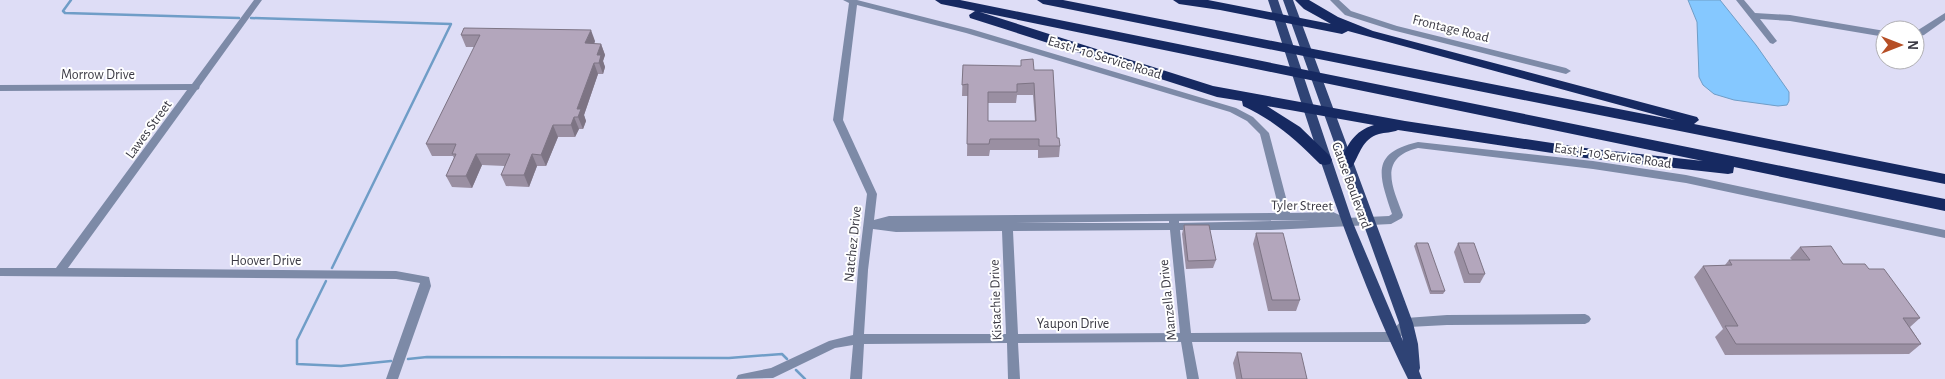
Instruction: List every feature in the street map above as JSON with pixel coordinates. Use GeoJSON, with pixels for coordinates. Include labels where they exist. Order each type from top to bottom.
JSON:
{"type":"FeatureCollection","features":[{"type":"Feature","properties":{"kind":"highway"},"geometry":{"type":"LineString","coordinates":[[929,0],[1213,91],[1269,112],[1295,131],[1324,160]]}},
{"type":"Feature","properties":{"kind":"highway"},"geometry":{"type":"LineString","coordinates":[[941,0],[1945,205]]}},
{"type":"Feature","properties":{"kind":"highway"},"geometry":{"type":"LineString","coordinates":[[1043,0],[1945,179]]}},
{"type":"Feature","properties":{"kind":"highway"},"geometry":{"type":"LineString","coordinates":[[1179,0],[1211,4],[1296,23],[1369,34]]}},
{"type":"Feature","properties":{"kind":"highway"},"geometry":{"type":"LineString","coordinates":[[1211,4],[1227,0]]}},
{"type":"Feature","properties":{"kind":"highway"},"geometry":{"type":"LineString","coordinates":[[1301,0],[1316,12],[1342,25],[1369,34],[1839,159]]}},
{"type":"Feature","properties":{"kind":"highway"},"geometry":{"type":"LineString","coordinates":[[1213,91],[1405,126],[1585,153],[1821,179]]}},
{"type":"Feature","properties":{"kind":"highway"},"geometry":{"type":"LineString","coordinates":[[1348,163],[1355,143],[1367,132],[1405,126]]}},
{"type":"Feature","properties":{"kind":"main road","name":"Gause Boulevard"},"geometry":{"type":"LineString","coordinates":[[1273,0],[1324,160],[1347,223],[1394,337],[1414,377]]}},
{"type":"Feature","properties":{"kind":"main road","name":"Gause Boulevard"},"geometry":{"type":"LineString","coordinates":[[1288,0],[1406,324],[1411,344],[1414,377]]}},
{"type":"Feature","properties":{"kind":"street","name":"Lawes Street"},"geometry":{"type":"LineString","coordinates":[[59,272],[258,0]]}},
{"type":"Feature","properties":{"kind":"street","name":"Frontage Road"},"geometry":{"type":"LineString","coordinates":[[1334,0],[1348,13],[1395,28],[1566,71]]}},
{"type":"Feature","properties":{"kind":"street"},"geometry":{"type":"LineString","coordinates":[[1740,0],[1773,41]]}},
{"type":"Feature","properties":{"kind":"street","name":"East I- 10 Service Road"},"geometry":{"type":"LineString","coordinates":[[850,1],[1041,52],[1233,110],[1250,119],[1264,133],[1286,216]]}},
{"type":"Feature","properties":{"kind":"street","name":"Natchez Drive"},"geometry":{"type":"LineString","coordinates":[[850,1],[838,120],[872,194],[870,225],[863,270],[856,379]]}},
{"type":"Feature","properties":{"kind":"street"},"geometry":{"type":"LineString","coordinates":[[1752,16],[1784,17],[1875,32]]}},
{"type":"Feature","properties":{"kind":"street"},"geometry":{"type":"LineString","coordinates":[[1925,30],[1945,16]]}},
{"type":"Feature","properties":{"kind":"street","name":"Morrow Drive"},"geometry":{"type":"LineString","coordinates":[[0,88],[196,87]]}},
{"type":"Feature","properties":{"kind":"street","name":"East I- 10 Service Road"},"geometry":{"type":"LineString","coordinates":[[1347,223],[1391,220],[1398,215],[1386,178],[1388,163],[1393,154],[1402,148],[1418,145],[1593,165],[1686,179],[1945,234]]}},
{"type":"Feature","properties":{"kind":"street","name":"Tyler Street"},"geometry":{"type":"LineString","coordinates":[[1174,222],[1286,216],[1333,216],[1347,223]]}},
{"type":"Feature","properties":{"kind":"street","name":"Tyler Street"},"geometry":{"type":"LineString","coordinates":[[870,225],[896,228],[1007,223],[1174,222],[1271,226],[1347,223]]}},
{"type":"Feature","properties":{"kind":"street","name":"Manzella Drive"},"geometry":{"type":"LineString","coordinates":[[1174,222],[1186,338],[1193,379]]}},
{"type":"Feature","properties":{"kind":"street","name":"Kistachie Drive"},"geometry":{"type":"LineString","coordinates":[[1007,223],[1014,379]]}},
{"type":"Feature","properties":{"kind":"street","name":"Hoover Drive"},"geometry":{"type":"LineString","coordinates":[[0,272],[396,275],[420,278],[426,280],[426,286],[392,379]]}},
{"type":"Feature","properties":{"kind":"street"},"geometry":{"type":"LineString","coordinates":[[1394,337],[1406,324],[1446,320],[1585,319]]}},
{"type":"Feature","properties":{"kind":"street","name":"Yaupon Drive"},"geometry":{"type":"LineString","coordinates":[[742,379],[773,373],[833,344],[858,339],[1394,337]]}},
{"type":"Feature","properties":{"kind":"water"},"geometry":{"type":"Polygon","coordinates":[[[1688,0],[1720,0],[1756,45],[1789,92],[1787,105],[1778,106],[1734,100],[1714,94],[1703,85],[1699,77],[1697,22],[1688,0]]]}},
{"type":"Feature","properties":{"kind":"building"},"geometry":{"type":"Polygon","coordinates":[[[464,28],[591,30],[585,43],[601,44],[597,55],[601,55],[599,63],[594,63],[577,109],[581,109],[578,117],[574,117],[571,125],[553,125],[541,155],[532,154],[524,175],[501,175],[510,154],[476,154],[466,176],[446,176],[456,154],[452,154],[456,144],[426,144],[480,35],[461,35],[464,28]]]}},
{"type":"Feature","properties":{"kind":"building"},"geometry":{"type":"Polygon","coordinates":[[[1033,59],[1034,70],[1053,70],[1057,138],[1059,138],[1060,146],[1039,146],[1039,139],[990,139],[989,144],[967,144],[968,84],[962,85],[963,65],[1021,66],[1021,60],[1033,59]],[[1034,83],[1017,84],[1017,92],[988,92],[988,121],[1036,121],[1034,83]]]}},
{"type":"Feature","properties":{"kind":"building"},"geometry":{"type":"Polygon","coordinates":[[[1184,225],[1209,225],[1216,260],[1188,261],[1184,225]]]}},
{"type":"Feature","properties":{"kind":"building"},"geometry":{"type":"Polygon","coordinates":[[[1256,233],[1283,233],[1300,300],[1272,300],[1256,233]]]}},
{"type":"Feature","properties":{"kind":"building"},"geometry":{"type":"Polygon","coordinates":[[[1416,243],[1428,243],[1445,291],[1431,291],[1416,243]]]}},
{"type":"Feature","properties":{"kind":"building"},"geometry":{"type":"Polygon","coordinates":[[[1458,243],[1474,243],[1485,274],[1469,274],[1458,243]]]}},
{"type":"Feature","properties":{"kind":"building"},"geometry":{"type":"Polygon","coordinates":[[[1831,246],[1843,264],[1865,264],[1869,269],[1884,269],[1920,318],[1903,318],[1921,344],[1736,344],[1725,326],[1738,326],[1703,266],[1732,265],[1729,260],[1810,260],[1800,247],[1831,246]]]}},
{"type":"Feature","properties":{"kind":"building"},"geometry":{"type":"Polygon","coordinates":[[[1237,352],[1301,353],[1307,379],[1242,379],[1237,352]]]}},
{"type":"Feature","properties":{"kind":"waterway"},"geometry":{"type":"LineString","coordinates":[[71,0],[63,11],[65,13],[239,18]]}},
{"type":"Feature","properties":{"kind":"waterway"},"geometry":{"type":"LineString","coordinates":[[251,18],[451,24],[332,268]]}},
{"type":"Feature","properties":{"kind":"waterway"},"geometry":{"type":"LineString","coordinates":[[326,281],[297,340],[297,364],[341,366],[391,361]]}},
{"type":"Feature","properties":{"kind":"waterway"},"geometry":{"type":"LineString","coordinates":[[408,359],[427,357],[729,358],[782,354],[787,359]]}},
{"type":"Feature","properties":{"kind":"waterway"},"geometry":{"type":"LineString","coordinates":[[796,370],[805,379]]}}]}
